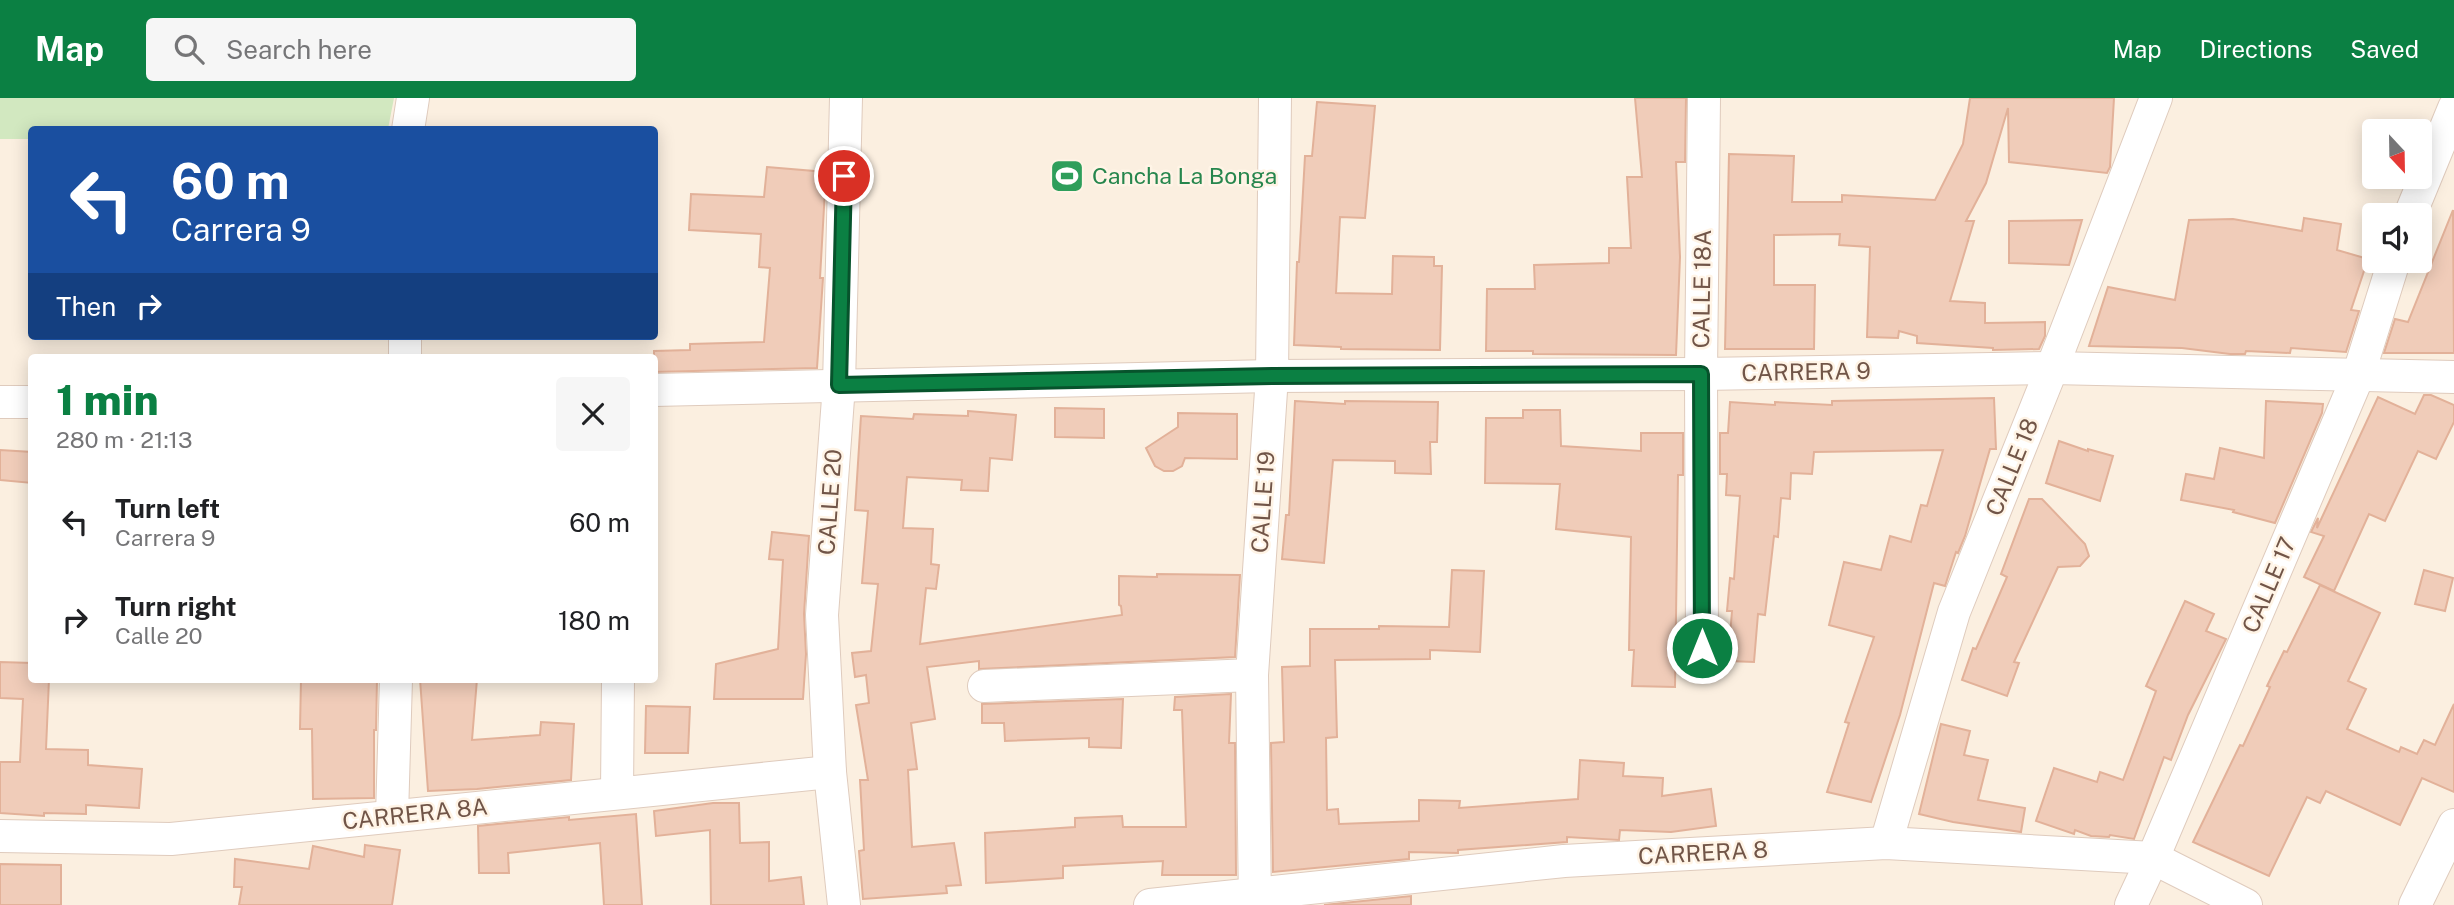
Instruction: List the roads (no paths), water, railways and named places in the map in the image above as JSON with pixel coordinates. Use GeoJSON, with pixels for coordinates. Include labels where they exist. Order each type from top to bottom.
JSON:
{"type":"FeatureCollection","features":[{"type":"Feature","properties":{"kind":"street"},"geometry":{"type":"LineString","coordinates":[[409,126],[413,98]]}},
{"type":"Feature","properties":{"kind":"street","name":"CALLE 20"},"geometry":{"type":"LineString","coordinates":[[844,905],[830,772],[822,615],[839,385],[846,98]]}},
{"type":"Feature","properties":{"kind":"street","name":"CALLE 19"},"geometry":{"type":"LineString","coordinates":[[1254,900],[1252,675],[1272,376],[1275,98]]}},
{"type":"Feature","properties":{"kind":"street","name":"CALLE 18A"},"geometry":{"type":"LineString","coordinates":[[1702,648],[1704,98]]}},
{"type":"Feature","properties":{"kind":"street","name":"CALLE 18"},"geometry":{"type":"LineString","coordinates":[[1886,843],[1954,612],[2156,98]]}},
{"type":"Feature","properties":{"kind":"street"},"geometry":{"type":"LineString","coordinates":[[2415,203],[2454,108]]}},
{"type":"Feature","properties":{"kind":"street","name":"CALLE 17"},"geometry":{"type":"LineString","coordinates":[[2131,905],[2358,376],[2390,273]]}},
{"type":"Feature","properties":{"kind":"street","name":"CARRERA 9"},"geometry":{"type":"LineString","coordinates":[[658,390],[1272,376],[1701,374],[2052,368],[2454,377]]}},
{"type":"Feature","properties":{"kind":"street"},"geometry":{"type":"LineString","coordinates":[[0,402],[28,402]]}},
{"type":"Feature","properties":{"kind":"street"},"geometry":{"type":"LineString","coordinates":[[984,687],[1252,675]]}},
{"type":"Feature","properties":{"kind":"street"},"geometry":{"type":"LineString","coordinates":[[392,816],[396,683]]}},
{"type":"Feature","properties":{"kind":"street"},"geometry":{"type":"LineString","coordinates":[[617,793],[618,683]]}},
{"type":"Feature","properties":{"kind":"street","name":"CARRERA 8A"},"geometry":{"type":"LineString","coordinates":[[0,836],[171,839],[830,772]]}},
{"type":"Feature","properties":{"kind":"street"},"geometry":{"type":"LineString","coordinates":[[2415,905],[2454,825]]}},
{"type":"Feature","properties":{"kind":"street","name":"CARRERA 8"},"geometry":{"type":"LineString","coordinates":[[1150,905],[1254,900],[1564,861],[1886,843],[2153,858],[2246,905]]}},
{"type":"Feature","properties":{"kind":"place","name":"Cancha La Bonga"},"geometry":{"type":"Point","coordinates":[1067,176]}}]}
